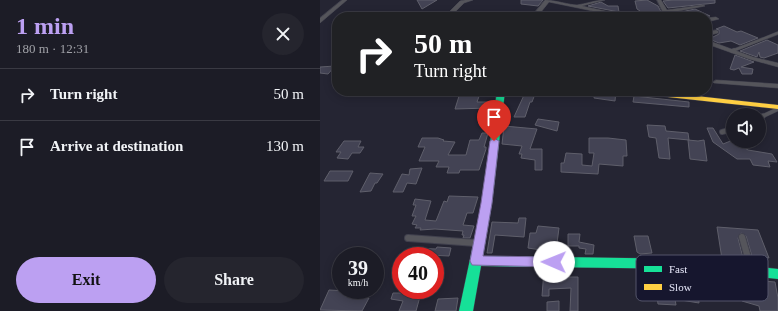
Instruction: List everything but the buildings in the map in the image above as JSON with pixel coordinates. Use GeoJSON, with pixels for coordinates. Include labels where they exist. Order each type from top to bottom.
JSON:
{"type":"FeatureCollection","features":[{"type":"Feature","properties":{"kind":"street"},"geometry":{"type":"LineString","coordinates":[[320,21],[345,0]]}},
{"type":"Feature","properties":{"kind":"street"},"geometry":{"type":"LineString","coordinates":[[452,12],[462,2],[471,0]]}},
{"type":"Feature","properties":{"kind":"street"},"geometry":{"type":"LineString","coordinates":[[538,12],[547,0],[567,4],[603,0]]}},
{"type":"Feature","properties":{"kind":"street"},"geometry":{"type":"LineString","coordinates":[[659,0],[665,12]]}},
{"type":"Feature","properties":{"kind":"street"},"geometry":{"type":"LineString","coordinates":[[576,3],[611,12]]}},
{"type":"Feature","properties":{"kind":"street"},"geometry":{"type":"LineString","coordinates":[[675,12],[703,6]]}},
{"type":"Feature","properties":{"kind":"street"},"geometry":{"type":"LineString","coordinates":[[712,19],[716,19]]}},
{"type":"Feature","properties":{"kind":"street"},"geometry":{"type":"LineString","coordinates":[[712,33],[716,32]]}},
{"type":"Feature","properties":{"kind":"street"},"geometry":{"type":"LineString","coordinates":[[712,44],[778,65]]}},
{"type":"Feature","properties":{"kind":"street"},"geometry":{"type":"LineString","coordinates":[[716,82],[778,86]]}},
{"type":"Feature","properties":{"kind":"street"},"geometry":{"type":"LineString","coordinates":[[466,311],[480,243],[500,96]]}},
{"type":"Feature","properties":{"kind":"street"},"geometry":{"type":"LineString","coordinates":[[674,96],[778,108]]}},
{"type":"Feature","properties":{"kind":"street"},"geometry":{"type":"LineString","coordinates":[[476,261],[636,263]]}},
{"type":"Feature","properties":{"kind":"street"},"geometry":{"type":"LineString","coordinates":[[768,273],[778,274]]}},
{"type":"Feature","properties":{"kind":"lane"},"geometry":{"type":"LineString","coordinates":[[732,51],[778,33]]}},
{"type":"Feature","properties":{"kind":"lane"},"geometry":{"type":"LineString","coordinates":[[766,114],[778,108]]}},
{"type":"Feature","properties":{"kind":"lane"},"geometry":{"type":"LineString","coordinates":[[722,132],[726,131]]}},
{"type":"Feature","properties":{"kind":"lane"},"geometry":{"type":"LineString","coordinates":[[742,237],[747,255]]}},
{"type":"Feature","properties":{"kind":"lane"},"geometry":{"type":"LineString","coordinates":[[408,238],[480,243]]}},
{"type":"Feature","properties":{"kind":"traffic: fast"},"geometry":{"type":"LineString","coordinates":[[466,311],[487,203],[500,96]]}},
{"type":"Feature","properties":{"kind":"traffic: fast"},"geometry":{"type":"LineString","coordinates":[[477,261],[636,263]]}},
{"type":"Feature","properties":{"kind":"traffic: fast"},"geometry":{"type":"LineString","coordinates":[[768,273],[778,274]]}},
{"type":"Feature","properties":{"kind":"traffic: slow"},"geometry":{"type":"LineString","coordinates":[[677,96],[778,107]]}},
{"type":"Feature","properties":{"kind":"route"},"geometry":{"type":"LineString","coordinates":[[494,141],[487,203],[476,261],[554,262]]}}]}
